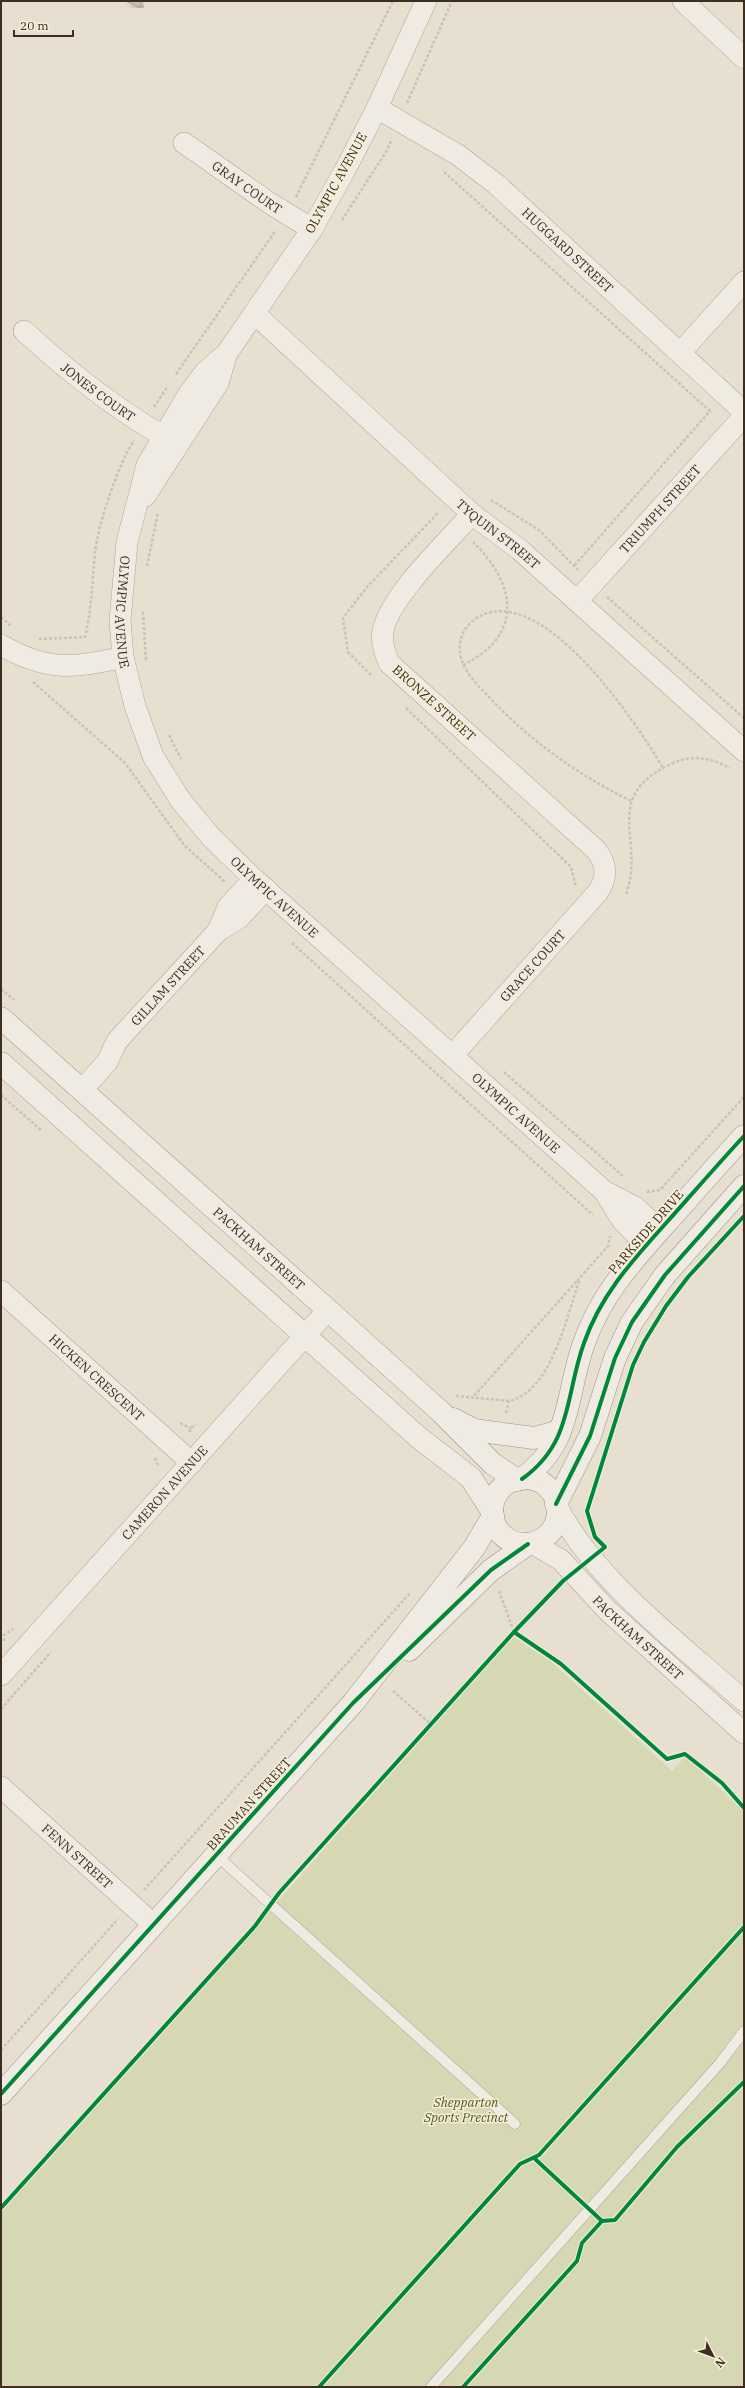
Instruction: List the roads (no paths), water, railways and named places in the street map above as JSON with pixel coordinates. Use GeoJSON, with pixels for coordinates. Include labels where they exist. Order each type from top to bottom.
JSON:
{"type":"FeatureCollection","features":[{"type":"Feature","properties":{"kind":"street","name":"OLYMPIC AVENUE"},"geometry":{"type":"LineString","coordinates":[[426,1],[377,108],[346,170],[312,228],[255,314],[227,353],[218,383],[171,440],[137,509],[127,542],[122,583],[120,621],[123,657],[134,706],[153,756],[181,800],[211,837],[260,884],[604,1191],[626,1226],[653,1238]]}},
{"type":"Feature","properties":{"kind":"street"},"geometry":{"type":"LineString","coordinates":[[683,1],[744,58]]}},
{"type":"Feature","properties":{"kind":"street","name":"HUGGARD STREET"},"geometry":{"type":"LineString","coordinates":[[377,108],[396,129],[458,155],[496,184],[744,412]]}},
{"type":"Feature","properties":{"kind":"street","name":"GRAY COURT"},"geometry":{"type":"LineString","coordinates":[[184,143],[271,204],[312,228]]}},
{"type":"Feature","properties":{"kind":"street"},"geometry":{"type":"LineString","coordinates":[[680,353],[744,282]]}},
{"type":"Feature","properties":{"kind":"street","name":"TYQUIN STREET"},"geometry":{"type":"LineString","coordinates":[[255,314],[472,514],[520,550],[744,752]]}},
{"type":"Feature","properties":{"kind":"street","name":"JONES COURT"},"geometry":{"type":"LineString","coordinates":[[24,331],[48,353],[122,409],[171,440]]}},
{"type":"Feature","properties":{"kind":"street","name":"TRIUMPH STREET"},"geometry":{"type":"LineString","coordinates":[[577,602],[744,416]]}},
{"type":"Feature","properties":{"kind":"street","name":"BRONZE STREET"},"geometry":{"type":"LineString","coordinates":[[472,514],[399,598],[389,613],[383,631],[382,646],[389,664],[596,850],[604,863],[606,870]]}},
{"type":"Feature","properties":{"kind":"street"},"geometry":{"type":"LineString","coordinates":[[1,645],[16,654],[50,665],[86,666],[123,657]]}},
{"type":"Feature","properties":{"kind":"street","name":"GRACE COURT"},"geometry":{"type":"LineString","coordinates":[[452,1056],[598,892],[605,880],[606,870]]}},
{"type":"Feature","properties":{"kind":"street","name":"GILLAM STREET"},"geometry":{"type":"LineString","coordinates":[[76,1085],[107,1062],[117,1041],[218,930],[228,907],[260,884]]}},
{"type":"Feature","properties":{"kind":"street","name":"PACKHAM STREET"},"geometry":{"type":"LineString","coordinates":[[1,1018],[442,1413],[487,1460],[506,1475],[519,1479]]}},
{"type":"Feature","properties":{"kind":"street"},"geometry":{"type":"LineString","coordinates":[[1,1063],[418,1437],[471,1478],[492,1514],[498,1530],[505,1537],[513,1542],[530,1544],[544,1538],[554,1527],[558,1514],[557,1505],[552,1492],[537,1481],[519,1479],[507,1484],[499,1491],[494,1501],[492,1514]]}},
{"type":"Feature","properties":{"kind":"street"},"geometry":{"type":"LineString","coordinates":[[54,1109],[76,1085]]}},
{"type":"Feature","properties":{"kind":"street","name":"PARKSIDE DRIVE"},"geometry":{"type":"LineString","coordinates":[[519,1479],[538,1467],[548,1457],[560,1431],[568,1406],[578,1360],[597,1311],[615,1281],[744,1136]]}},
{"type":"Feature","properties":{"kind":"street"},"geometry":{"type":"LineString","coordinates":[[557,1505],[590,1436],[615,1358],[626,1334],[647,1298],[677,1260],[744,1186]]}},
{"type":"Feature","properties":{"kind":"street","name":"OLYMPIC AVENUE"},"geometry":{"type":"LineString","coordinates":[[604,1191],[642,1201],[653,1238]]}},
{"type":"Feature","properties":{"kind":"street"},"geometry":{"type":"LineString","coordinates":[[653,1238],[677,1260]]}},
{"type":"Feature","properties":{"kind":"street","name":"HICKEN CRESCENT"},"geometry":{"type":"LineString","coordinates":[[1,1291],[192,1463]]}},
{"type":"Feature","properties":{"kind":"street","name":"CAMERON AVENUE"},"geometry":{"type":"LineString","coordinates":[[3,1670],[192,1463],[328,1310]]}},
{"type":"Feature","properties":{"kind":"street"},"geometry":{"type":"LineString","coordinates":[[442,1413],[470,1428],[487,1432],[539,1438],[560,1431]]}},
{"type":"Feature","properties":{"kind":"street","name":"PACKHAM STREET"},"geometry":{"type":"LineString","coordinates":[[557,1505],[572,1534],[621,1590],[744,1700]]}},
{"type":"Feature","properties":{"kind":"street","name":"BRAUMAN STREET"},"geometry":{"type":"LineString","coordinates":[[433,1616],[477,1544],[492,1514]]}},
{"type":"Feature","properties":{"kind":"street","name":"PACKHAM STREET"},"geometry":{"type":"LineString","coordinates":[[530,1544],[561,1560],[613,1615],[744,1733]]}},
{"type":"Feature","properties":{"kind":"street","name":"BRAUMAN STREET"},"geometry":{"type":"LineString","coordinates":[[1,2094],[433,1616],[491,1570],[530,1544]]}},
{"type":"Feature","properties":{"kind":"street","name":"FENN STREET"},"geometry":{"type":"LineString","coordinates":[[1,1787],[154,1925]]}},
{"type":"Feature","properties":{"kind":"lane"},"geometry":{"type":"LineString","coordinates":[[216,1855],[515,2124]]}},
{"type":"Feature","properties":{"kind":"lane"},"geometry":{"type":"LineString","coordinates":[[431,2387],[720,2064],[744,2031]]}},
{"type":"Feature","properties":{"kind":"lane"},"geometry":{"type":"LineString","coordinates":[[720,2064],[744,2044]]}},
{"type":"Feature","properties":{"kind":"park label","name":"Shepparton Sports Precinct"},"geometry":{"type":"Point","coordinates":[466,2110]}}]}
